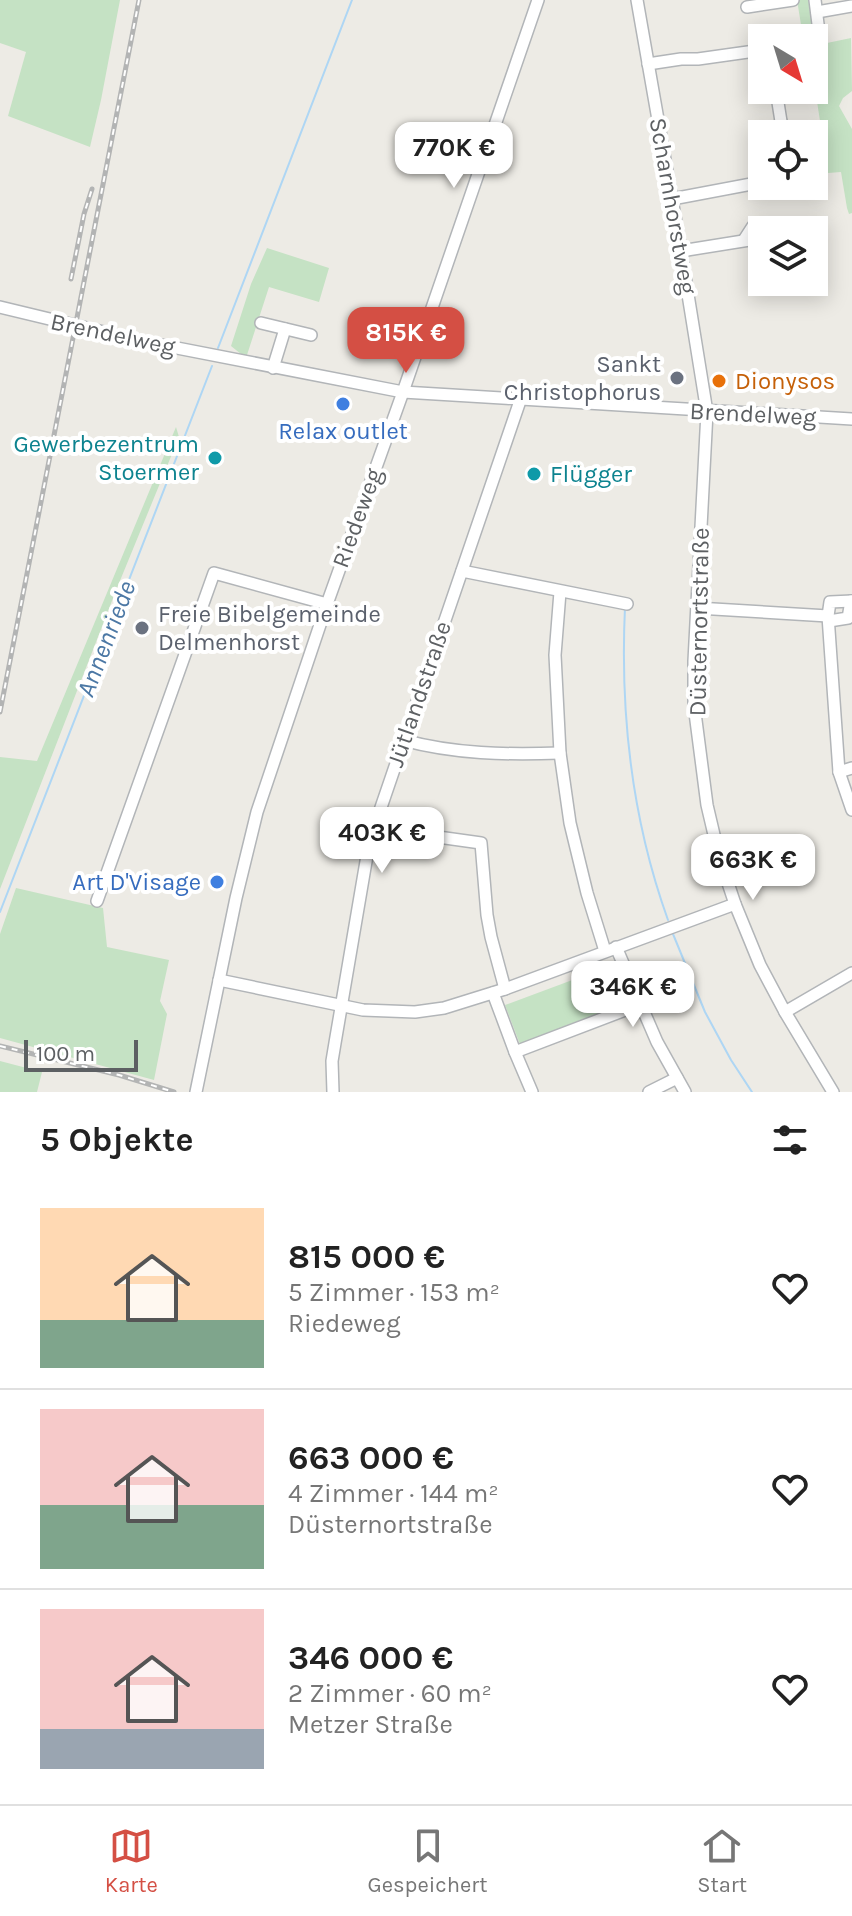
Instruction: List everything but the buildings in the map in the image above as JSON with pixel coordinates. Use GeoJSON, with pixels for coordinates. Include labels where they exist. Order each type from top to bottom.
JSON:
{"type":"FeatureCollection","features":[{"type":"Feature","properties":{"kind":"street","name":"Riedeweg"},"geometry":{"type":"LineString","coordinates":[[196,1092],[257,812],[538,0]]}},
{"type":"Feature","properties":{"kind":"street","name":"Scharnhorstweg"},"geometry":{"type":"LineString","coordinates":[[637,0],[707,412]]}},
{"type":"Feature","properties":{"kind":"street"},"geometry":{"type":"LineString","coordinates":[[747,7],[793,0]]}},
{"type":"Feature","properties":{"kind":"street"},"geometry":{"type":"LineString","coordinates":[[816,6],[852,6]]}},
{"type":"Feature","properties":{"kind":"street"},"geometry":{"type":"LineString","coordinates":[[648,64],[748,52]]}},
{"type":"Feature","properties":{"kind":"street"},"geometry":{"type":"LineString","coordinates":[[672,199],[748,185]]}},
{"type":"Feature","properties":{"kind":"street"},"geometry":{"type":"LineString","coordinates":[[744,240],[748,234]]}},
{"type":"Feature","properties":{"kind":"street"},"geometry":{"type":"LineString","coordinates":[[681,251],[748,240]]}},
{"type":"Feature","properties":{"kind":"street","name":"Brendelweg"},"geometry":{"type":"LineString","coordinates":[[0,307],[215,356],[403,392],[852,419]]}},
{"type":"Feature","properties":{"kind":"street"},"geometry":{"type":"LineString","coordinates":[[261,323],[311,335]]}},
{"type":"Feature","properties":{"kind":"street"},"geometry":{"type":"LineString","coordinates":[[273,368],[285,329]]}},
{"type":"Feature","properties":{"kind":"street","name":"Jütlandstraße"},"geometry":{"type":"LineString","coordinates":[[333,1092],[332,1061],[369,844],[521,398]]}},
{"type":"Feature","properties":{"kind":"street","name":"Düsternortstraße"},"geometry":{"type":"LineString","coordinates":[[707,412],[694,705],[707,805],[719,856],[760,965],[833,1092]]}},
{"type":"Feature","properties":{"kind":"street"},"geometry":{"type":"LineString","coordinates":[[462,571],[627,604]]}},
{"type":"Feature","properties":{"kind":"street"},"geometry":{"type":"LineString","coordinates":[[97,901],[214,573],[327,604]]}},
{"type":"Feature","properties":{"kind":"street"},"geometry":{"type":"LineString","coordinates":[[560,592],[555,655],[560,753],[570,823],[587,893],[611,949],[685,1092]]}},
{"type":"Feature","properties":{"kind":"street"},"geometry":{"type":"LineString","coordinates":[[697,608],[829,618],[848,618],[852,601],[830,602],[829,618],[839,772],[852,810]]}},
{"type":"Feature","properties":{"kind":"street"},"geometry":{"type":"LineString","coordinates":[[403,740],[451,750],[515,755],[560,753]]}},
{"type":"Feature","properties":{"kind":"street"},"geometry":{"type":"LineString","coordinates":[[839,772],[852,768]]}},
{"type":"Feature","properties":{"kind":"street"},"geometry":{"type":"LineString","coordinates":[[375,825],[481,843],[487,915],[499,991],[515,1052],[532,1092]]}},
{"type":"Feature","properties":{"kind":"street"},"geometry":{"type":"LineString","coordinates":[[219,980],[363,1010],[415,1012],[444,1008],[499,991],[735,904]]}},
{"type":"Feature","properties":{"kind":"street"},"geometry":{"type":"LineString","coordinates":[[785,1012],[852,973]]}},
{"type":"Feature","properties":{"kind":"street"},"geometry":{"type":"LineString","coordinates":[[515,1052],[641,1004]]}},
{"type":"Feature","properties":{"kind":"street"},"geometry":{"type":"LineString","coordinates":[[649,1092],[677,1078]]}},
{"type":"Feature","properties":{"kind":"green space"},"geometry":{"type":"Polygon","coordinates":[[[0,0],[120,0],[90,147],[8,116],[26,52],[0,43],[0,0]]]}},
{"type":"Feature","properties":{"kind":"green space"},"geometry":{"type":"Polygon","coordinates":[[[797,0],[820,0],[824,24],[801,24],[797,0]]]}},
{"type":"Feature","properties":{"kind":"green space"},"geometry":{"type":"Polygon","coordinates":[[[851,38],[852,91],[839,106],[852,129],[852,213],[849,214],[841,172],[828,173],[828,120],[820,120],[817,104],[828,104],[828,43],[851,38]]]}},
{"type":"Feature","properties":{"kind":"green space"},"geometry":{"type":"Polygon","coordinates":[[[267,248],[329,268],[319,302],[269,287],[246,358],[231,346],[251,284],[267,248]]]}},
{"type":"Feature","properties":{"kind":"green space"},"geometry":{"type":"Polygon","coordinates":[[[176,427],[179,437],[0,889],[0,757],[37,761],[176,427]]]}},
{"type":"Feature","properties":{"kind":"green space"},"geometry":{"type":"Polygon","coordinates":[[[16,888],[103,908],[107,947],[169,960],[160,1001],[167,1014],[154,1080],[0,1038],[0,934],[16,888]]]}},
{"type":"Feature","properties":{"kind":"green space"},"geometry":{"type":"Polygon","coordinates":[[[618,963],[634,1002],[521,1047],[505,1005],[618,963]]]}},
{"type":"Feature","properties":{"kind":"green space"},"geometry":{"type":"Polygon","coordinates":[[[0,1061],[42,1072],[37,1092],[0,1092],[0,1061]]]}},
{"type":"Feature","properties":{"kind":"waterway","name":"Annenriede"},"geometry":{"type":"LineString","coordinates":[[218,348],[352,0]]}},
{"type":"Feature","properties":{"kind":"waterway","name":"Annenriede"},"geometry":{"type":"LineString","coordinates":[[0,912],[212,366]]}},
{"type":"Feature","properties":{"kind":"waterway"},"geometry":{"type":"LineString","coordinates":[[625,607],[625,687],[631,766],[645,844],[668,920]]}},
{"type":"Feature","properties":{"kind":"waterway"},"geometry":{"type":"LineString","coordinates":[[673,934],[705,1012],[752,1092]]}},
{"type":"Feature","properties":{"kind":"railway"},"geometry":{"type":"LineString","coordinates":[[0,712],[139,0]]}},
{"type":"Feature","properties":{"kind":"railway"},"geometry":{"type":"LineString","coordinates":[[71,279],[92,189]]}},
{"type":"Feature","properties":{"kind":"railway"},"geometry":{"type":"LineString","coordinates":[[0,1046],[174,1092]]}},
{"type":"Feature","properties":{"kind":"place","name":"Sankt Christophorus"},"geometry":{"type":"Point","coordinates":[677,378]}},
{"type":"Feature","properties":{"kind":"place","name":"Dionysos"},"geometry":{"type":"Point","coordinates":[719,381]}},
{"type":"Feature","properties":{"kind":"place","name":"Relax outlet"},"geometry":{"type":"Point","coordinates":[343,404]}},
{"type":"Feature","properties":{"kind":"place","name":"Gewerbezentrum Stoermer"},"geometry":{"type":"Point","coordinates":[215,458]}},
{"type":"Feature","properties":{"kind":"place","name":"Flügger"},"geometry":{"type":"Point","coordinates":[534,474]}},
{"type":"Feature","properties":{"kind":"place","name":"Freie Bibelgemeinde Delmenhorst"},"geometry":{"type":"Point","coordinates":[142,628]}},
{"type":"Feature","properties":{"kind":"place","name":"Art D'Visage"},"geometry":{"type":"Point","coordinates":[217,882]}}]}
